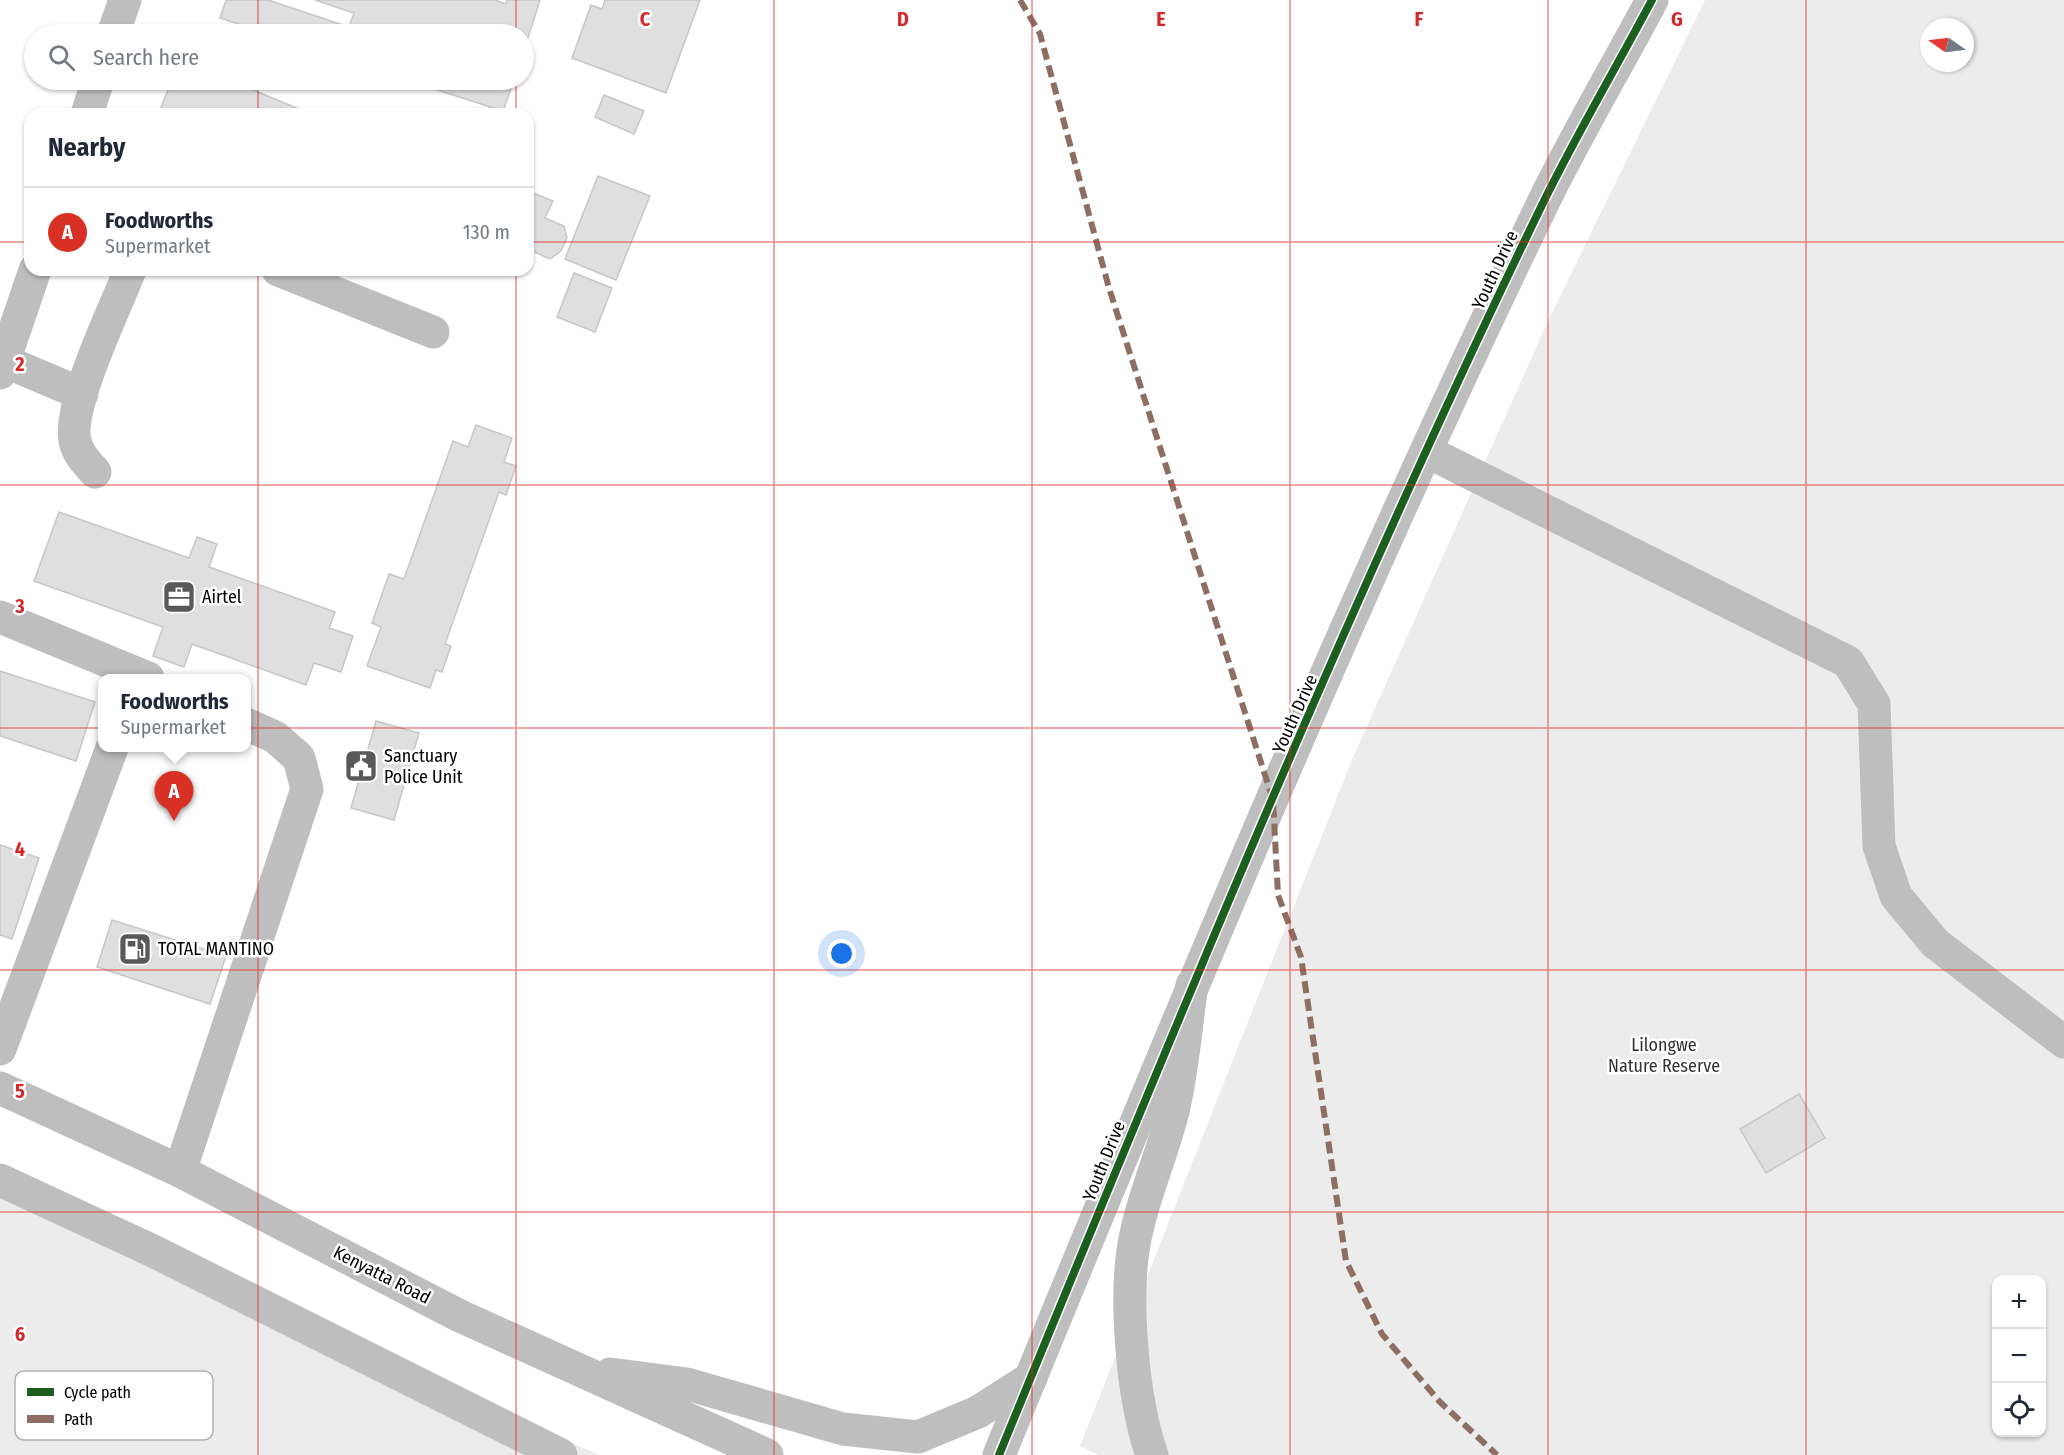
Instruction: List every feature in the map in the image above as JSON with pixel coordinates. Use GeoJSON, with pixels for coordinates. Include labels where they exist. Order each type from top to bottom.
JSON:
{"type":"FeatureCollection","features":[{"type":"Feature","properties":{"kind":"main road"},"geometry":{"type":"LineString","coordinates":[[117,24],[125,0]]}},
{"type":"Feature","properties":{"kind":"main road","name":"Youth Drive"},"geometry":{"type":"LineString","coordinates":[[999,1455],[1192,985],[1426,451],[1544,202],[1652,0]]}},
{"type":"Feature","properties":{"kind":"main road"},"geometry":{"type":"LineString","coordinates":[[89,108],[95,90]]}},
{"type":"Feature","properties":{"kind":"main road"},"geometry":{"type":"LineString","coordinates":[[33,276],[2,367],[82,394]]}},
{"type":"Feature","properties":{"kind":"main road"},"geometry":{"type":"LineString","coordinates":[[95,472],[81,457],[75,440],[75,420],[82,394],[128,276]]}},
{"type":"Feature","properties":{"kind":"main road"},"geometry":{"type":"LineString","coordinates":[[293,276],[433,332]]}},
{"type":"Feature","properties":{"kind":"main road"},"geometry":{"type":"LineString","coordinates":[[1426,451],[1848,662],[1874,705],[1879,846],[1896,896],[1935,944],[2064,1042]]}},
{"type":"Feature","properties":{"kind":"main road"},"geometry":{"type":"LineString","coordinates":[[0,616],[135,674]]}},
{"type":"Feature","properties":{"kind":"main road"},"geometry":{"type":"LineString","coordinates":[[180,1171],[307,789],[299,758],[275,737],[251,726]]}},
{"type":"Feature","properties":{"kind":"main road"},"geometry":{"type":"LineString","coordinates":[[0,1048],[110,752]]}},
{"type":"Feature","properties":{"kind":"main road"},"geometry":{"type":"LineString","coordinates":[[1152,1455],[1147,1440],[1134,1358],[1128,1277],[1136,1233],[1174,1107],[1192,985]]}},
{"type":"Feature","properties":{"kind":"main road","name":"Kenyatta Road"},"geometry":{"type":"LineString","coordinates":[[0,1088],[180,1171],[460,1316],[767,1455]]}},
{"type":"Feature","properties":{"kind":"main road"},"geometry":{"type":"LineString","coordinates":[[0,1180],[153,1251],[561,1455]]}},
{"type":"Feature","properties":{"kind":"main road"},"geometry":{"type":"LineString","coordinates":[[576,1370],[687,1384],[843,1430],[918,1437],[978,1412],[1031,1377]]}},
{"type":"Feature","properties":{"kind":"green space","name":"Lilongwe Nature Reserve"},"geometry":{"type":"Polygon","coordinates":[[[1705,0],[2064,0],[2064,1455],[1098,1455],[1080,1446],[1351,762],[1548,321],[1705,0]]]}},
{"type":"Feature","properties":{"kind":"green space"},"geometry":{"type":"Polygon","coordinates":[[[0,1198],[600,1455],[0,1455],[0,1198]]]}},
{"type":"Feature","properties":{"kind":"building"},"geometry":{"type":"Polygon","coordinates":[[[226,0],[268,0],[340,24],[238,24],[220,18],[226,0]]]}},
{"type":"Feature","properties":{"kind":"building"},"geometry":{"type":"Polygon","coordinates":[[[315,0],[495,0],[506,4],[507,0],[540,0],[532,24],[350,24],[354,13],[315,0]]]}},
{"type":"Feature","properties":{"kind":"building"},"geometry":{"type":"Polygon","coordinates":[[[605,0],[700,0],[666,93],[572,58],[591,5],[602,9],[605,0]]]}},
{"type":"Feature","properties":{"kind":"building"},"geometry":{"type":"Polygon","coordinates":[[[168,90],[253,90],[297,108],[161,108],[168,90]]]}},
{"type":"Feature","properties":{"kind":"building"},"geometry":{"type":"Polygon","coordinates":[[[437,90],[510,90],[504,108],[494,108],[437,90]]]}},
{"type":"Feature","properties":{"kind":"building"},"geometry":{"type":"Polygon","coordinates":[[[604,95],[644,111],[634,134],[595,117],[604,95]]]}},
{"type":"Feature","properties":{"kind":"building"},"geometry":{"type":"Polygon","coordinates":[[[598,176],[650,196],[616,280],[565,259],[598,176]]]}},
{"type":"Feature","properties":{"kind":"building"},"geometry":{"type":"Polygon","coordinates":[[[534,193],[553,201],[545,218],[564,226],[567,238],[561,251],[550,259],[534,252],[534,193]]]}},
{"type":"Feature","properties":{"kind":"building"},"geometry":{"type":"Polygon","coordinates":[[[574,273],[612,288],[595,332],[557,317],[574,273]]]}},
{"type":"Feature","properties":{"kind":"building"},"geometry":{"type":"Polygon","coordinates":[[[476,425],[512,438],[504,462],[516,466],[506,495],[499,492],[445,644],[451,646],[442,672],[436,670],[430,688],[367,666],[381,627],[372,623],[389,574],[404,579],[453,441],[468,447],[476,425]]]}},
{"type":"Feature","properties":{"kind":"building"},"geometry":{"type":"Polygon","coordinates":[[[59,512],[189,558],[197,537],[217,544],[209,567],[335,612],[329,628],[353,636],[341,672],[314,663],[306,685],[192,644],[184,667],[153,656],[163,627],[34,581],[59,512]]]}},
{"type":"Feature","properties":{"kind":"building"},"geometry":{"type":"Polygon","coordinates":[[[0,671],[95,702],[76,761],[0,736],[0,671]]]}},
{"type":"Feature","properties":{"kind":"building"},"geometry":{"type":"Polygon","coordinates":[[[376,721],[419,733],[394,820],[351,808],[376,721]]]}},
{"type":"Feature","properties":{"kind":"building"},"geometry":{"type":"Polygon","coordinates":[[[0,845],[39,858],[12,939],[0,935],[0,845]]]}},
{"type":"Feature","properties":{"kind":"building"},"geometry":{"type":"Polygon","coordinates":[[[112,920],[226,956],[210,1004],[97,967],[112,920]]]}},
{"type":"Feature","properties":{"kind":"building"},"geometry":{"type":"Polygon","coordinates":[[[1799,1094],[1825,1138],[1766,1173],[1740,1129],[1799,1094]]]}},
{"type":"Feature","properties":{"kind":"marked path"},"geometry":{"type":"LineString","coordinates":[[1020,0],[1040,34],[1109,288],[1273,800],[1278,895],[1301,957],[1346,1261],[1382,1334],[1440,1402],[1497,1455]]}},
{"type":"Feature","properties":{"kind":"cycle path"},"geometry":{"type":"LineString","coordinates":[[999,1455],[1194,983],[1398,513],[1542,205],[1652,0]]}},
{"type":"Feature","properties":{"kind":"place","name":"Airtel"},"geometry":{"type":"Point","coordinates":[179,597]}},
{"type":"Feature","properties":{"kind":"place","name":"Sanctuary Police Unit"},"geometry":{"type":"Point","coordinates":[361,766]}},
{"type":"Feature","properties":{"kind":"place","name":"Foodworths"},"geometry":{"type":"Point","coordinates":[174,821]}},
{"type":"Feature","properties":{"kind":"place","name":"TOTAL MANTINO"},"geometry":{"type":"Point","coordinates":[135,949]}}]}
